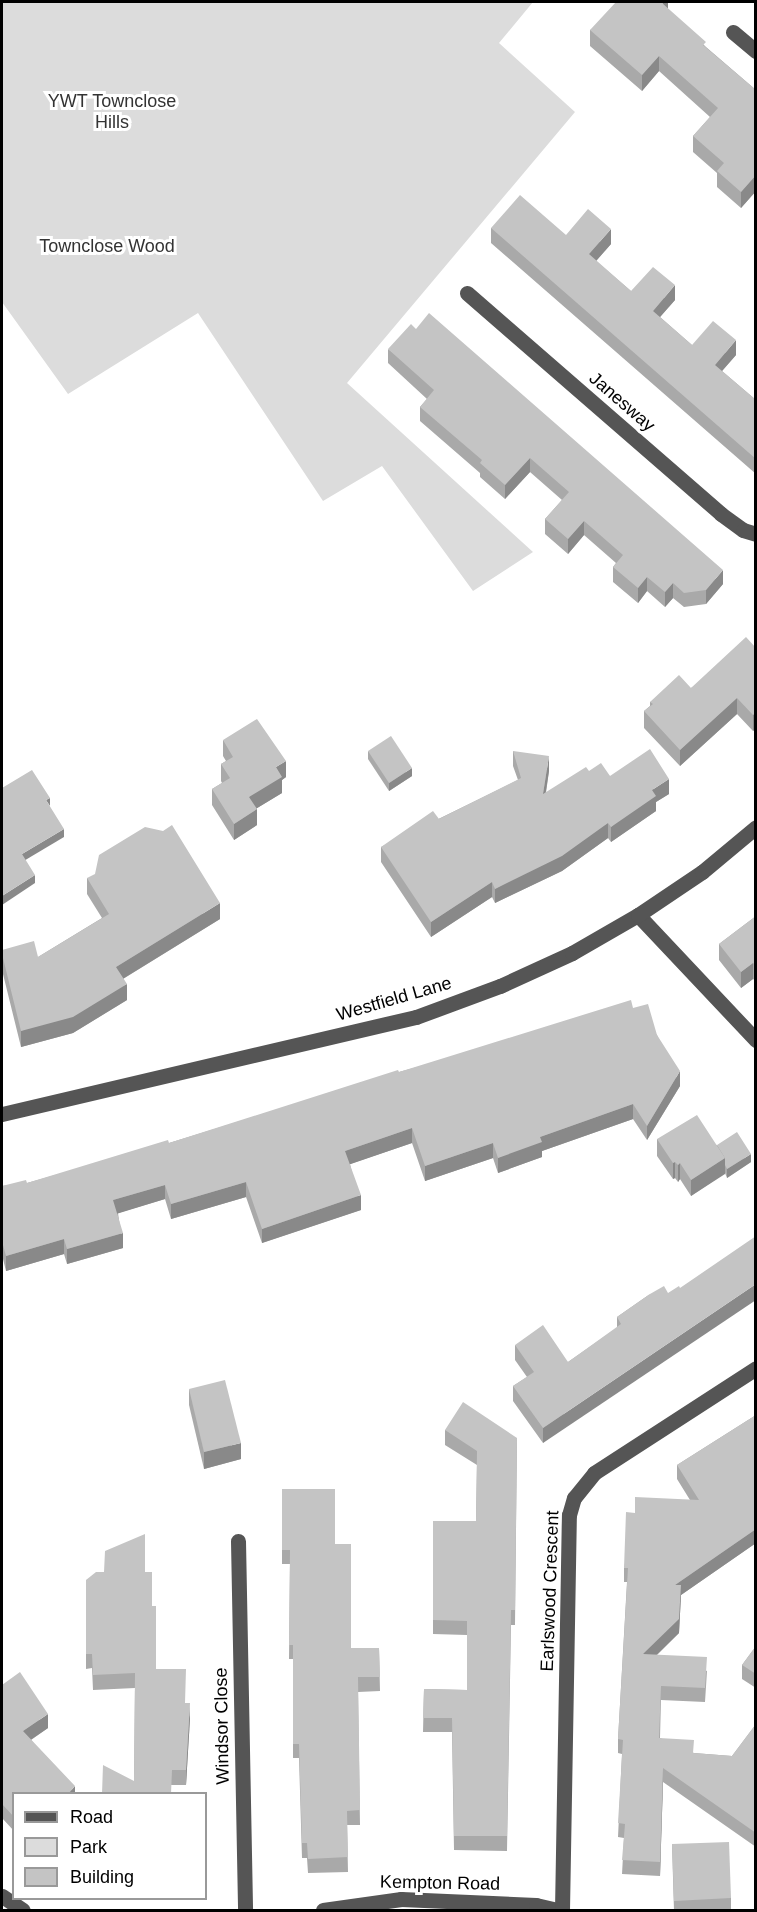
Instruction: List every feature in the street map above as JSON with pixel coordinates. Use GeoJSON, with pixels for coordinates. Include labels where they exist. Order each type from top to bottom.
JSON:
{"type":"FeatureCollection","features":[{"type":"Feature","properties":{"kind":"street"},"geometry":{"type":"LineString","coordinates":[[733,32],[756,51]]}},
{"type":"Feature","properties":{"kind":"street","name":"Janesway"},"geometry":{"type":"LineString","coordinates":[[467,293],[721,514],[743,530],[756,534]]}},
{"type":"Feature","properties":{"kind":"street","name":"Westfield Lane"},"geometry":{"type":"LineString","coordinates":[[2,1114],[416,1017],[500,986],[572,953],[638,915],[702,872],[756,826]]}},
{"type":"Feature","properties":{"kind":"street"},"geometry":{"type":"LineString","coordinates":[[638,915],[756,1040]]}},
{"type":"Feature","properties":{"kind":"street","name":"Earlswood Crescent"},"geometry":{"type":"LineString","coordinates":[[562,1911],[569,1515],[574,1498],[594,1473],[756,1368]]}},
{"type":"Feature","properties":{"kind":"street","name":"Windsor Close"},"geometry":{"type":"LineString","coordinates":[[238,1542],[245,1911]]}},
{"type":"Feature","properties":{"kind":"street"},"geometry":{"type":"LineString","coordinates":[[2,1896],[23,1911]]}},
{"type":"Feature","properties":{"kind":"street","name":"Kempton Road"},"geometry":{"type":"LineString","coordinates":[[323,1911],[401,1899],[536,1905],[557,1911]]}},
{"type":"Feature","properties":{"kind":"green space"},"geometry":{"type":"Polygon","coordinates":[[[2,2],[533,2],[499,43],[575,112],[347,383],[533,552],[473,591],[382,466],[323,501],[198,313],[68,394],[2,302],[2,2]]]}},
{"type":"Feature","properties":{"kind":"building"},"geometry":{"type":"Polygon","coordinates":[[[616,2],[663,2],[706,42],[703,45],[756,90],[756,175],[741,192],[717,171],[724,163],[693,136],[718,108],[659,56],[642,75],[590,30],[616,2]]]}},
{"type":"Feature","properties":{"kind":"building"},"geometry":{"type":"Polygon","coordinates":[[[520,195],[566,235],[588,209],[611,229],[589,254],[631,291],[653,267],[675,285],[653,311],[692,345],[713,321],[736,340],[715,365],[756,400],[756,459],[491,228],[520,195]]]}},
{"type":"Feature","properties":{"kind":"building"},"geometry":{"type":"Polygon","coordinates":[[[429,313],[723,570],[706,590],[684,593],[673,583],[665,592],[647,577],[638,588],[613,567],[623,555],[584,521],[568,539],[545,519],[569,492],[530,458],[505,485],[480,463],[482,460],[420,407],[434,390],[388,349],[411,324],[416,329],[429,313]]]}},
{"type":"Feature","properties":{"kind":"building"},"geometry":{"type":"Polygon","coordinates":[[[746,637],[756,648],[756,712],[753,715],[737,698],[680,750],[644,711],[653,704],[650,702],[679,675],[691,688],[746,637]]]}},
{"type":"Feature","properties":{"kind":"building"},"geometry":{"type":"Polygon","coordinates":[[[257,719],[286,761],[276,767],[282,777],[249,797],[257,809],[234,824],[212,789],[230,778],[221,764],[233,757],[223,740],[257,719]]]}},
{"type":"Feature","properties":{"kind":"building"},"geometry":{"type":"Polygon","coordinates":[[[391,736],[412,768],[389,783],[368,751],[391,736]]]}},
{"type":"Feature","properties":{"kind":"building"},"geometry":{"type":"Polygon","coordinates":[[[650,749],[669,779],[652,790],[656,796],[611,827],[608,823],[562,856],[495,889],[492,882],[431,922],[381,847],[433,811],[439,819],[521,778],[513,751],[549,756],[543,794],[586,767],[589,771],[601,763],[610,776],[650,749]]]}},
{"type":"Feature","properties":{"kind":"building"},"geometry":{"type":"Polygon","coordinates":[[[32,770],[50,798],[46,800],[64,829],[22,854],[35,875],[2,896],[2,788],[32,770]]]}},
{"type":"Feature","properties":{"kind":"building"},"geometry":{"type":"Polygon","coordinates":[[[172,825],[220,903],[116,967],[127,984],[73,1017],[21,1031],[2,950],[34,941],[38,957],[109,914],[87,878],[95,874],[99,855],[145,827],[163,831],[172,825]]]}},
{"type":"Feature","properties":{"kind":"building"},"geometry":{"type":"Polygon","coordinates":[[[756,916],[756,965],[753,963],[741,972],[719,944],[756,916]]]}},
{"type":"Feature","properties":{"kind":"building"},"geometry":{"type":"Polygon","coordinates":[[[631,1000],[633,1008],[648,1004],[657,1035],[680,1071],[647,1126],[633,1104],[540,1137],[542,1142],[498,1158],[493,1143],[425,1166],[412,1128],[345,1151],[361,1195],[262,1229],[246,1182],[171,1204],[165,1185],[113,1200],[123,1233],[67,1249],[64,1239],[6,1256],[2,1245],[2,1186],[26,1180],[27,1183],[168,1140],[169,1143],[398,1070],[399,1072],[631,1000]]]}},
{"type":"Feature","properties":{"kind":"building"},"geometry":{"type":"Polygon","coordinates":[[[697,1115],[725,1158],[691,1180],[680,1163],[678,1165],[673,1163],[657,1139],[697,1115]]]}},
{"type":"Feature","properties":{"kind":"building"},"geometry":{"type":"Polygon","coordinates":[[[737,1132],[751,1154],[727,1169],[725,1158],[717,1145],[737,1132]]]}},
{"type":"Feature","properties":{"kind":"building"},"geometry":{"type":"Polygon","coordinates":[[[756,1236],[756,1284],[543,1428],[513,1386],[534,1372],[515,1345],[543,1325],[568,1362],[621,1324],[617,1317],[650,1294],[664,1286],[668,1293],[679,1286],[680,1288],[756,1236]]]}},
{"type":"Feature","properties":{"kind":"building"},"geometry":{"type":"Polygon","coordinates":[[[225,1380],[241,1443],[204,1452],[189,1389],[225,1380]]]}},
{"type":"Feature","properties":{"kind":"building"},"geometry":{"type":"Polygon","coordinates":[[[463,1402],[517,1438],[515,1610],[511,1610],[507,1836],[454,1836],[452,1718],[423,1718],[424,1689],[467,1690],[467,1621],[433,1620],[433,1521],[476,1521],[477,1451],[445,1430],[463,1402]]]}},
{"type":"Feature","properties":{"kind":"building"},"geometry":{"type":"Polygon","coordinates":[[[756,1415],[756,1529],[675,1585],[681,1585],[679,1619],[643,1654],[707,1657],[705,1688],[661,1686],[659,1738],[694,1740],[693,1753],[732,1756],[756,1724],[756,1833],[663,1768],[660,1862],[622,1860],[625,1824],[618,1823],[623,1740],[618,1739],[628,1568],[624,1568],[626,1512],[635,1513],[635,1497],[699,1500],[677,1465],[756,1415]]]}},
{"type":"Feature","properties":{"kind":"building"},"geometry":{"type":"Polygon","coordinates":[[[282,1489],[335,1489],[335,1544],[351,1544],[351,1648],[379,1648],[380,1677],[358,1677],[360,1810],[347,1811],[348,1857],[308,1859],[307,1843],[302,1843],[299,1744],[293,1744],[293,1645],[289,1645],[290,1550],[282,1550],[282,1489]]]}},
{"type":"Feature","properties":{"kind":"building"},"geometry":{"type":"Polygon","coordinates":[[[145,1534],[145,1572],[152,1572],[152,1606],[156,1606],[156,1669],[186,1669],[185,1703],[190,1703],[186,1770],[172,1770],[171,1792],[102,1792],[103,1765],[134,1781],[135,1673],[93,1675],[92,1654],[86,1654],[86,1580],[96,1572],[104,1572],[105,1551],[145,1534]]]}},
{"type":"Feature","properties":{"kind":"building"},"geometry":{"type":"Polygon","coordinates":[[[756,1646],[756,1674],[742,1665],[756,1646]]]}},
{"type":"Feature","properties":{"kind":"building"},"geometry":{"type":"Polygon","coordinates":[[[20,1672],[48,1714],[23,1731],[75,1786],[70,1792],[12,1792],[12,1815],[2,1804],[2,1685],[20,1672]]]}},
{"type":"Feature","properties":{"kind":"building"},"geometry":{"type":"Polygon","coordinates":[[[729,1842],[731,1898],[674,1901],[672,1844],[729,1842]]]}},
{"type":"Feature","properties":{"kind":"park label","name":"YWT Townclose Hills"},"geometry":{"type":"Point","coordinates":[112,112]}},
{"type":"Feature","properties":{"kind":"park label","name":"Townclose Wood"},"geometry":{"type":"Point","coordinates":[107,246]}}]}
